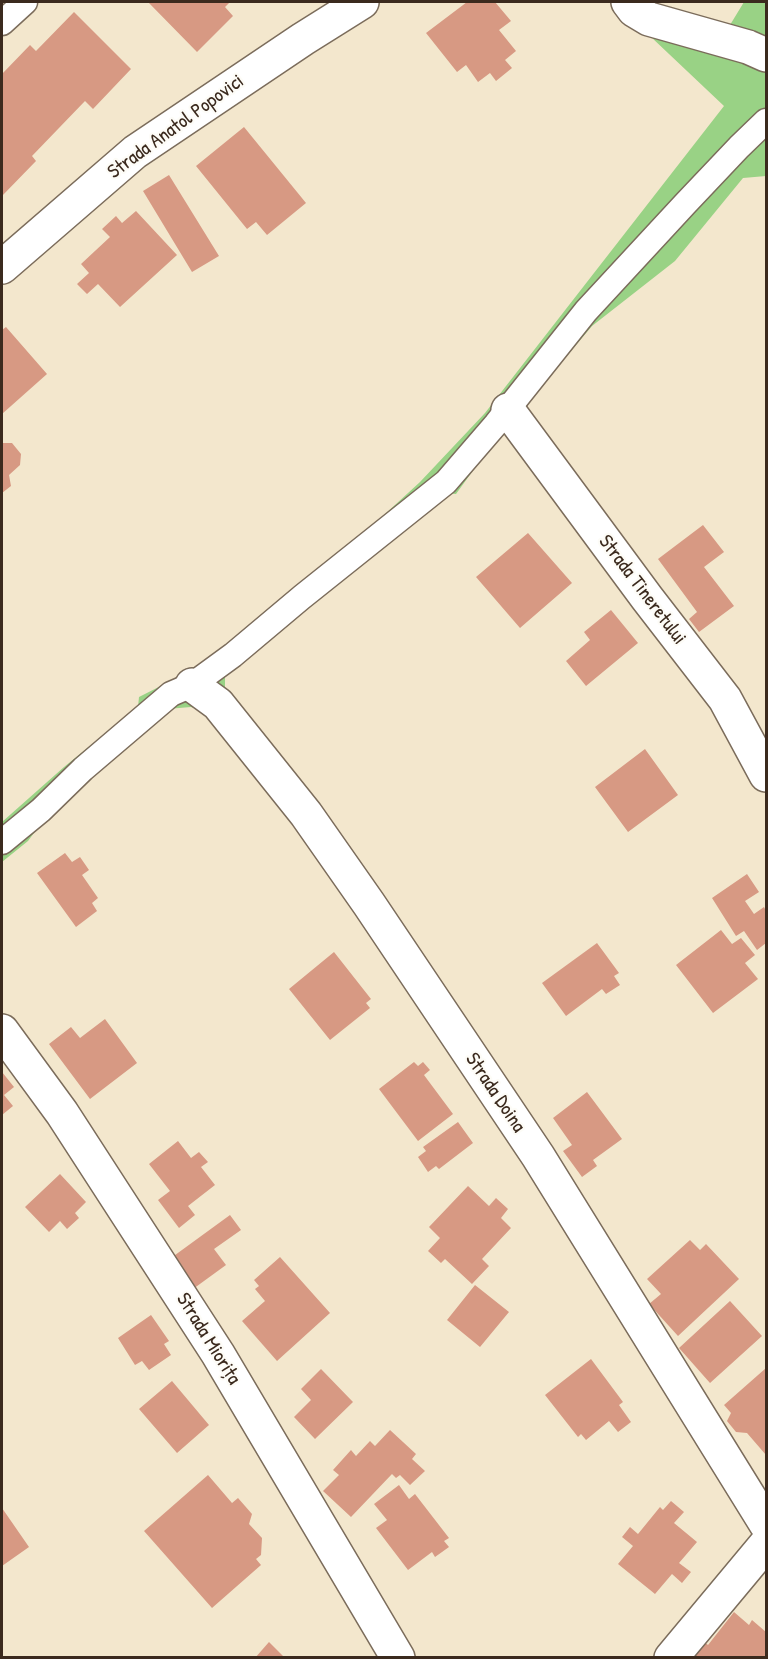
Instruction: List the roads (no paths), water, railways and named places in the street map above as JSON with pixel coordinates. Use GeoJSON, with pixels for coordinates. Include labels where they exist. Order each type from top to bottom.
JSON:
{"type":"FeatureCollection","features":[{"type":"Feature","properties":{"kind":"street","name":"Strada Anatol Popovici"},"geometry":{"type":"LineString","coordinates":[[2,267],[135,152],[362,2]]}},
{"type":"Feature","properties":{"kind":"street"},"geometry":{"type":"LineString","coordinates":[[628,2],[633,10],[649,19],[748,47],[766,55]]}},
{"type":"Feature","properties":{"kind":"street","name":"Strada Tineretului"},"geometry":{"type":"LineString","coordinates":[[508,410],[725,699],[766,775]]}},
{"type":"Feature","properties":{"kind":"street","name":"Strada Doina"},"geometry":{"type":"LineString","coordinates":[[192,685],[218,704],[306,814],[369,904],[538,1156],[766,1524]]}},
{"type":"Feature","properties":{"kind":"street","name":"Strada Miorița"},"geometry":{"type":"LineString","coordinates":[[2,1031],[62,1113],[212,1344],[398,1658]]}},
{"type":"Feature","properties":{"kind":"street"},"geometry":{"type":"LineString","coordinates":[[671,1658],[766,1544]]}},
{"type":"Feature","properties":{"kind":"lane"},"geometry":{"type":"LineString","coordinates":[[2,23],[25,2]]}},
{"type":"Feature","properties":{"kind":"lane"},"geometry":{"type":"LineString","coordinates":[[2,842],[171,694],[192,685],[233,655],[446,482],[508,410],[586,311],[692,196],[766,122]]}}]}
